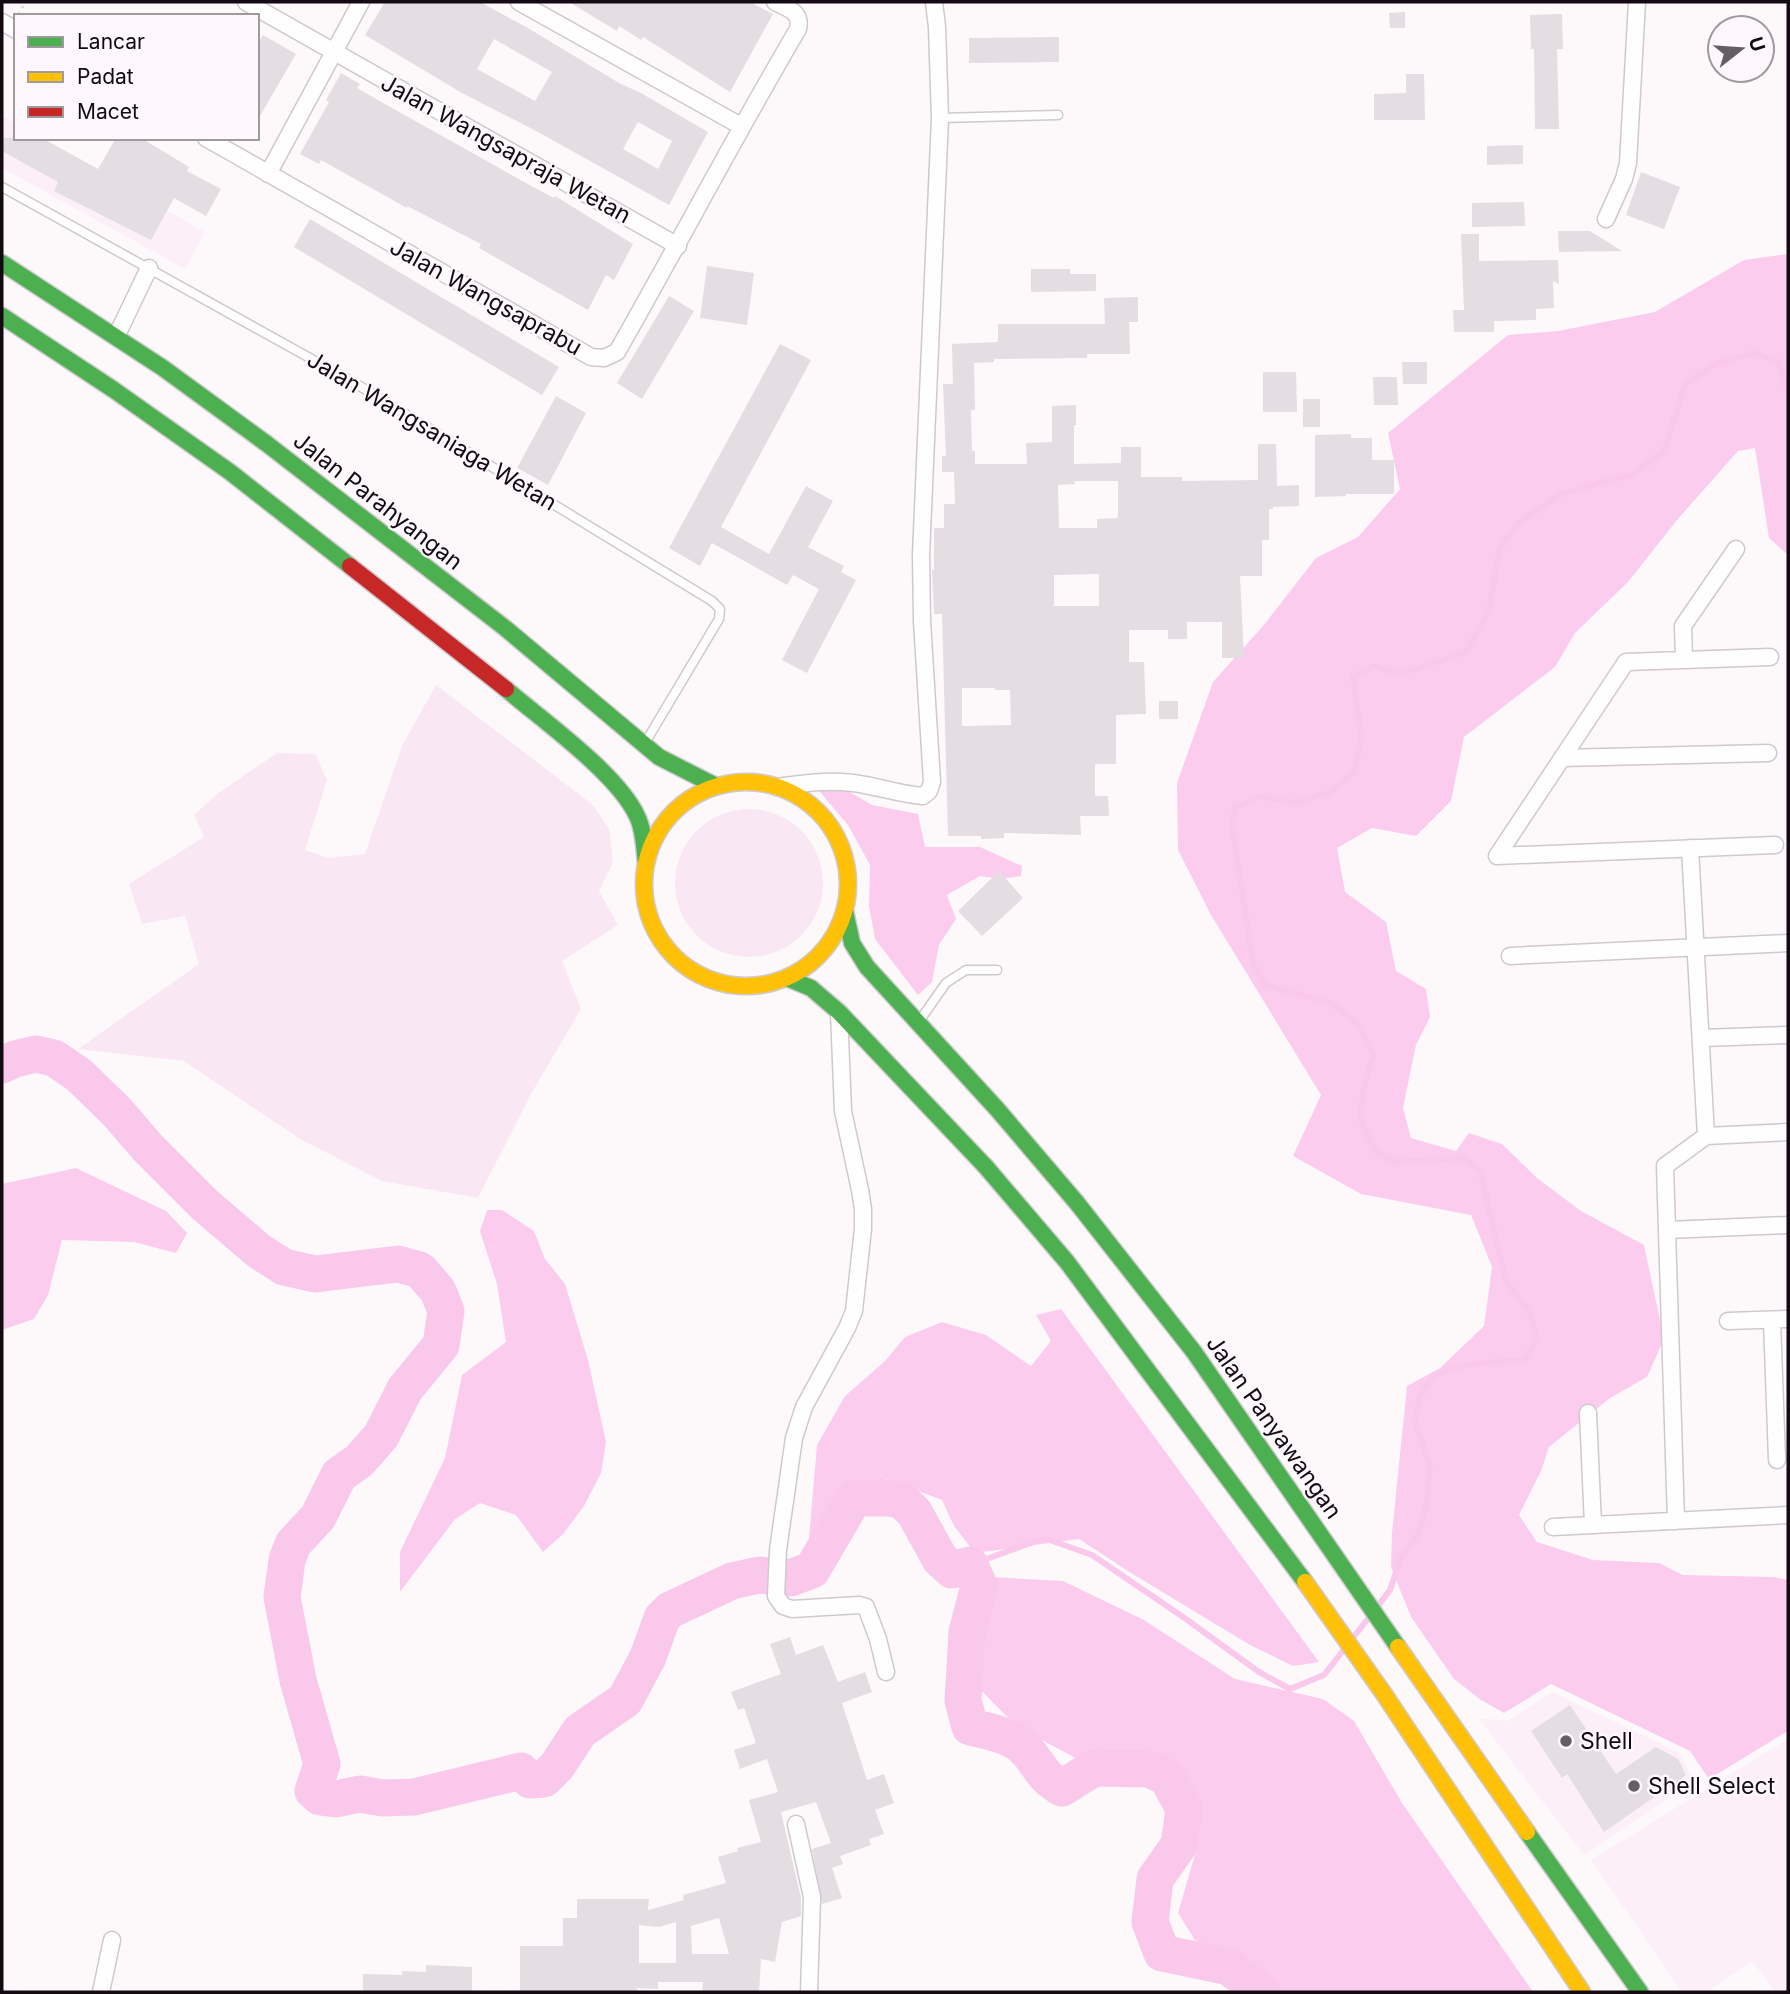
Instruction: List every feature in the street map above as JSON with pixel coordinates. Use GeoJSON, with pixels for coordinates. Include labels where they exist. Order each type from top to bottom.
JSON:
{"type":"FeatureCollection","features":[{"type":"Feature","properties":{"kind":"main road","name":"Jalan Parahyangan"},"geometry":{"type":"LineString","coordinates":[[2,263],[163,368],[382,531],[505,628],[644,746],[659,757],[716,786]]}},
{"type":"Feature","properties":{"kind":"main road"},"geometry":{"type":"LineString","coordinates":[[2,316],[114,390],[230,472],[496,681],[589,759],[625,796],[637,816],[643,835],[646,863],[645,895],[653,926],[670,953],[695,973],[725,985],[757,987],[788,978],[813,962],[833,939],[845,911],[848,880],[842,850],[828,822],[805,801],[778,786],[747,782],[716,786],[691,797],[671,815],[655,837],[646,863]]}},
{"type":"Feature","properties":{"kind":"main road","name":"Jalan Panyawangan"},"geometry":{"type":"LineString","coordinates":[[845,911],[852,943],[859,956],[997,1109],[1068,1193],[1194,1352],[1640,1992]]}},
{"type":"Feature","properties":{"kind":"main road"},"geometry":{"type":"LineString","coordinates":[[788,978],[811,988],[839,1012],[986,1167],[1067,1262],[1168,1395],[1384,1694],[1489,1857],[1582,1992]]}},
{"type":"Feature","properties":{"kind":"street","name":"Jalan Wangsapraja Wetan"},"geometry":{"type":"LineString","coordinates":[[246,2],[678,246]]}},
{"type":"Feature","properties":{"kind":"street"},"geometry":{"type":"LineString","coordinates":[[268,174],[361,2]]}},
{"type":"Feature","properties":{"kind":"street","name":"Jalan Wangsaprabu"},"geometry":{"type":"LineString","coordinates":[[209,140],[592,357],[604,358],[617,352],[678,246],[741,126],[798,29],[800,21],[797,13],[775,2]]}},
{"type":"Feature","properties":{"kind":"street"},"geometry":{"type":"LineString","coordinates":[[778,786],[828,781],[923,796],[929,791],[932,782],[922,621],[921,555],[940,118],[934,2]]}},
{"type":"Feature","properties":{"kind":"street"},"geometry":{"type":"LineString","coordinates":[[1606,219],[1624,179],[1628,163],[1637,2]]}},
{"type":"Feature","properties":{"kind":"street"},"geometry":{"type":"LineString","coordinates":[[523,3],[741,126]]}},
{"type":"Feature","properties":{"kind":"street"},"geometry":{"type":"LineString","coordinates":[[116,337],[149,268]]}},
{"type":"Feature","properties":{"kind":"street"},"geometry":{"type":"LineString","coordinates":[[1684,660],[1684,626],[1736,549]]}},
{"type":"Feature","properties":{"kind":"street"},"geometry":{"type":"LineString","coordinates":[[1770,657],[1626,662],[1497,856],[1775,845]]}},
{"type":"Feature","properties":{"kind":"street"},"geometry":{"type":"LineString","coordinates":[[1562,758],[1768,753]]}},
{"type":"Feature","properties":{"kind":"street"},"geometry":{"type":"LineString","coordinates":[[1690,848],[1706,1136]]}},
{"type":"Feature","properties":{"kind":"street"},"geometry":{"type":"LineString","coordinates":[[1510,956],[1788,943]]}},
{"type":"Feature","properties":{"kind":"street"},"geometry":{"type":"LineString","coordinates":[[839,1012],[843,1111],[863,1209],[859,1281],[854,1311],[847,1328],[804,1407],[794,1438],[778,1550],[776,1596],[783,1606],[792,1609],[859,1605],[866,1607],[886,1672]]}},
{"type":"Feature","properties":{"kind":"street"},"geometry":{"type":"LineString","coordinates":[[1700,1038],[1788,1035]]}},
{"type":"Feature","properties":{"kind":"street"},"geometry":{"type":"LineString","coordinates":[[1676,1521],[1665,1166],[1706,1136],[1788,1132]]}},
{"type":"Feature","properties":{"kind":"street"},"geometry":{"type":"LineString","coordinates":[[1667,1230],[1788,1225]]}},
{"type":"Feature","properties":{"kind":"street"},"geometry":{"type":"LineString","coordinates":[[1728,1321],[1780,1319],[1782,1414],[1777,1460]]}},
{"type":"Feature","properties":{"kind":"street"},"geometry":{"type":"LineString","coordinates":[[1588,1413],[1593,1525]]}},
{"type":"Feature","properties":{"kind":"street"},"geometry":{"type":"LineString","coordinates":[[1553,1527],[1788,1515]]}},
{"type":"Feature","properties":{"kind":"street"},"geometry":{"type":"LineString","coordinates":[[796,1824],[812,1897],[808,1992]]}},
{"type":"Feature","properties":{"kind":"street"},"geometry":{"type":"LineString","coordinates":[[101,1992],[112,1940]]}},
{"type":"Feature","properties":{"kind":"lane"},"geometry":{"type":"LineString","coordinates":[[940,118],[1058,115]]}},
{"type":"Feature","properties":{"kind":"lane","name":"Jalan Wangsaniaga Wetan"},"geometry":{"type":"LineString","coordinates":[[2,187],[353,382],[712,601],[720,609],[719,619],[644,746]]}},
{"type":"Feature","properties":{"kind":"lane"},"geometry":{"type":"LineString","coordinates":[[918,1023],[946,983],[966,970],[997,970]]}},
{"type":"Feature","properties":{"kind":"shaded area"},"geometry":{"type":"Polygon","coordinates":[[[2,116],[14,123],[14,140],[44,140],[205,232],[185,269],[2,168],[2,116]]]}},
{"type":"Feature","properties":{"kind":"shaded area"},"geometry":{"type":"Polygon","coordinates":[[[1788,254],[1788,555],[1769,538],[1755,448],[1738,451],[1677,520],[1628,582],[1575,633],[1555,667],[1464,737],[1451,801],[1416,836],[1372,828],[1337,848],[1345,892],[1386,922],[1396,971],[1426,989],[1430,1017],[1416,1045],[1403,1108],[1411,1138],[1456,1151],[1469,1133],[1502,1144],[1537,1178],[1581,1211],[1644,1245],[1664,1339],[1647,1377],[1610,1398],[1549,1447],[1541,1471],[1519,1515],[1537,1542],[1593,1560],[1659,1563],[1683,1575],[1774,1577],[1788,1580],[1788,1731],[1709,1779],[1690,1751],[1551,1684],[1504,1713],[1481,1700],[1454,1679],[1411,1617],[1391,1567],[1407,1386],[1440,1368],[1484,1326],[1492,1267],[1471,1215],[1361,1194],[1293,1156],[1321,1095],[1211,915],[1178,850],[1177,783],[1213,682],[1263,626],[1316,558],[1358,537],[1400,489],[1388,433],[1508,335],[1558,331],[1655,312],[1744,260],[1788,254]]]}},
{"type":"Feature","properties":{"kind":"shaded area"},"geometry":{"type":"Polygon","coordinates":[[[436,685],[593,805],[609,829],[613,862],[599,891],[618,925],[562,961],[581,1009],[531,1094],[478,1198],[382,1181],[300,1139],[184,1061],[78,1049],[199,964],[185,916],[142,924],[129,884],[204,837],[194,815],[217,794],[277,753],[315,754],[327,780],[305,850],[329,858],[365,854],[402,746],[436,685]]]}},
{"type":"Feature","properties":{"kind":"shaded area"},"geometry":{"type":"Polygon","coordinates":[[[829,787],[848,791],[872,805],[918,814],[925,847],[980,847],[1022,866],[1021,876],[1000,879],[980,876],[947,895],[956,919],[939,945],[932,982],[918,995],[875,939],[869,906],[870,865],[848,825],[820,792],[829,787]]]}},
{"type":"Feature","properties":{"kind":"shaded area"},"geometry":{"type":"Polygon","coordinates":[[[749,809],[777,815],[801,831],[817,855],[823,883],[817,911],[801,935],[777,951],[749,957],[721,951],[697,935],[681,911],[675,883],[681,855],[697,831],[721,815],[749,809]]]}},
{"type":"Feature","properties":{"kind":"shaded area"},"geometry":{"type":"Polygon","coordinates":[[[76,1168],[166,1211],[187,1233],[176,1253],[134,1242],[62,1240],[48,1295],[34,1319],[2,1330],[2,1184],[76,1168]]]}},
{"type":"Feature","properties":{"kind":"shaded area"},"geometry":{"type":"Polygon","coordinates":[[[487,1210],[502,1210],[534,1231],[545,1259],[565,1284],[588,1360],[606,1442],[601,1473],[584,1506],[563,1534],[543,1552],[516,1515],[480,1503],[455,1519],[400,1592],[400,1552],[445,1458],[462,1375],[506,1342],[497,1284],[480,1231],[487,1210]]]}},
{"type":"Feature","properties":{"kind":"shaded area"},"geometry":{"type":"Polygon","coordinates":[[[1061,1309],[1319,1662],[1293,1666],[1250,1645],[1079,1539],[975,1553],[954,1526],[942,1500],[887,1479],[841,1502],[815,1545],[809,1538],[817,1445],[845,1396],[885,1361],[905,1337],[942,1322],[986,1335],[1031,1366],[1051,1341],[1036,1315],[1061,1309]]]}},
{"type":"Feature","properties":{"kind":"shaded area"},"geometry":{"type":"Polygon","coordinates":[[[991,1577],[1063,1581],[1144,1620],[1235,1679],[1323,1699],[1354,1721],[1402,1803],[1533,1992],[1252,1992],[1211,1966],[1178,1913],[1196,1851],[1193,1788],[1149,1770],[1087,1764],[1017,1727],[956,1665],[991,1577]]]}},
{"type":"Feature","properties":{"kind":"shaded area"},"geometry":{"type":"Polygon","coordinates":[[[1552,1692],[1678,1752],[1695,1781],[1584,1855],[1478,1718],[1508,1721],[1552,1692]]]}},
{"type":"Feature","properties":{"kind":"shaded area"},"geometry":{"type":"Polygon","coordinates":[[[1788,1739],[1788,1992],[1776,1992],[1752,1961],[1707,1992],[1682,1992],[1591,1860],[1788,1739]]]}},
{"type":"Feature","properties":{"kind":"building"},"geometry":{"type":"Polygon","coordinates":[[[385,2],[480,2],[708,132],[669,205],[462,93],[365,35],[385,2]],[[494,39],[477,69],[535,101],[552,72],[494,39]],[[638,122],[623,149],[658,169],[672,141],[638,122]]]}},
{"type":"Feature","properties":{"kind":"building"},"geometry":{"type":"Polygon","coordinates":[[[569,2],[750,2],[773,14],[730,92],[643,37],[641,40],[619,26],[617,31],[569,2]]]}},
{"type":"Feature","properties":{"kind":"building"},"geometry":{"type":"Polygon","coordinates":[[[1405,12],[1405,28],[1390,28],[1389,13],[1405,12]]]}},
{"type":"Feature","properties":{"kind":"building"},"geometry":{"type":"Polygon","coordinates":[[[1562,14],[1563,49],[1557,49],[1559,129],[1535,129],[1534,49],[1531,49],[1530,15],[1562,14]]]}},
{"type":"Feature","properties":{"kind":"building"},"geometry":{"type":"Polygon","coordinates":[[[263,35],[296,54],[259,118],[259,41],[263,35]]]}},
{"type":"Feature","properties":{"kind":"building"},"geometry":{"type":"Polygon","coordinates":[[[1059,37],[1059,62],[969,63],[969,38],[1059,37]]]}},
{"type":"Feature","properties":{"kind":"building"},"geometry":{"type":"Polygon","coordinates":[[[341,73],[360,84],[357,88],[535,188],[554,198],[555,196],[633,244],[614,280],[606,275],[588,310],[479,248],[481,244],[407,208],[321,160],[319,164],[300,154],[329,102],[326,100],[341,73]]]}},
{"type":"Feature","properties":{"kind":"building"},"geometry":{"type":"Polygon","coordinates":[[[1406,74],[1424,74],[1425,120],[1374,120],[1374,94],[1406,93],[1406,74]]]}},
{"type":"Feature","properties":{"kind":"building"},"geometry":{"type":"Polygon","coordinates":[[[2,138],[46,140],[98,169],[115,140],[144,140],[189,167],[187,171],[221,189],[206,216],[174,198],[151,240],[54,191],[58,182],[2,151],[2,138]]]}},
{"type":"Feature","properties":{"kind":"building"},"geometry":{"type":"Polygon","coordinates":[[[1523,145],[1523,164],[1487,165],[1487,146],[1523,145]]]}},
{"type":"Feature","properties":{"kind":"building"},"geometry":{"type":"Polygon","coordinates":[[[1641,172],[1680,187],[1664,229],[1626,215],[1641,172]]]}},
{"type":"Feature","properties":{"kind":"building"},"geometry":{"type":"Polygon","coordinates":[[[1524,202],[1525,226],[1472,227],[1472,203],[1524,202]]]}},
{"type":"Feature","properties":{"kind":"building"},"geometry":{"type":"Polygon","coordinates":[[[310,219],[559,367],[542,395],[294,247],[310,219]]]}},
{"type":"Feature","properties":{"kind":"building"},"geometry":{"type":"Polygon","coordinates":[[[1558,231],[1590,231],[1622,251],[1559,252],[1558,231]]]}},
{"type":"Feature","properties":{"kind":"building"},"geometry":{"type":"Polygon","coordinates":[[[1461,234],[1479,234],[1479,261],[1558,260],[1559,284],[1553,281],[1554,308],[1536,309],[1536,320],[1494,321],[1494,332],[1454,332],[1453,310],[1464,310],[1461,234]]]}},
{"type":"Feature","properties":{"kind":"building"},"geometry":{"type":"Polygon","coordinates":[[[707,266],[754,273],[747,325],[700,318],[707,266]]]}},
{"type":"Feature","properties":{"kind":"building"},"geometry":{"type":"Polygon","coordinates":[[[1031,269],[1070,269],[1070,274],[1096,274],[1096,291],[1031,292],[1031,269]]]}},
{"type":"Feature","properties":{"kind":"building"},"geometry":{"type":"Polygon","coordinates":[[[669,296],[694,311],[642,399],[617,383],[669,296]]]}},
{"type":"Feature","properties":{"kind":"building"},"geometry":{"type":"Polygon","coordinates":[[[1138,297],[1138,322],[1129,322],[1130,354],[1087,354],[1087,358],[994,359],[994,362],[974,363],[975,410],[971,410],[975,464],[1027,464],[1026,443],[1052,442],[1052,406],[1076,405],[1074,464],[1121,463],[1121,447],[1141,447],[1141,477],[1182,477],[1182,481],[1258,480],[1258,444],[1276,444],[1277,486],[1299,485],[1299,506],[1269,509],[1269,540],[1262,540],[1262,576],[1240,576],[1244,658],[1222,658],[1222,622],[1187,622],[1187,639],[1168,639],[1168,630],[1129,630],[1129,662],[1144,662],[1146,714],[1116,715],[1116,764],[1095,764],[1095,796],[1108,796],[1109,816],[1080,816],[1081,835],[1004,833],[1004,838],[981,839],[981,836],[948,836],[942,614],[934,614],[932,570],[934,528],[944,528],[944,504],[955,504],[954,472],[942,472],[942,456],[946,456],[943,384],[953,384],[952,344],[998,342],[998,324],[1105,324],[1104,298],[1138,297]],[[1074,481],[1075,484],[1058,485],[1059,528],[1097,528],[1097,519],[1118,518],[1118,481],[1074,481]],[[1099,574],[1054,575],[1054,606],[1099,606],[1099,574]],[[962,688],[962,726],[1011,725],[1010,690],[962,688]]]}},
{"type":"Feature","properties":{"kind":"building"},"geometry":{"type":"Polygon","coordinates":[[[780,344],[811,360],[721,527],[769,554],[806,486],[833,501],[808,547],[844,566],[841,572],[856,580],[807,673],[782,660],[819,589],[793,575],[787,585],[712,543],[700,566],[669,548],[780,344]]]}},
{"type":"Feature","properties":{"kind":"building"},"geometry":{"type":"Polygon","coordinates":[[[1402,362],[1427,362],[1427,384],[1403,384],[1402,362]]]}},
{"type":"Feature","properties":{"kind":"building"},"geometry":{"type":"Polygon","coordinates":[[[1263,372],[1296,372],[1297,412],[1263,412],[1263,372]]]}},
{"type":"Feature","properties":{"kind":"building"},"geometry":{"type":"Polygon","coordinates":[[[1373,377],[1397,377],[1398,405],[1374,405],[1373,377]]]}},
{"type":"Feature","properties":{"kind":"building"},"geometry":{"type":"Polygon","coordinates":[[[556,396],[586,413],[548,485],[517,468],[556,396]]]}},
{"type":"Feature","properties":{"kind":"building"},"geometry":{"type":"Polygon","coordinates":[[[1303,399],[1320,399],[1320,427],[1303,427],[1303,399]]]}},
{"type":"Feature","properties":{"kind":"building"},"geometry":{"type":"Polygon","coordinates":[[[1351,434],[1351,438],[1372,438],[1372,460],[1394,460],[1394,494],[1315,497],[1315,435],[1351,434]]]}},
{"type":"Feature","properties":{"kind":"building"},"geometry":{"type":"Polygon","coordinates":[[[1159,701],[1178,701],[1178,719],[1159,719],[1159,701]]]}},
{"type":"Feature","properties":{"kind":"building"},"geometry":{"type":"Polygon","coordinates":[[[999,871],[1023,898],[982,936],[958,911],[999,871]]]}},
{"type":"Feature","properties":{"kind":"building"},"geometry":{"type":"Polygon","coordinates":[[[790,1637],[796,1655],[823,1645],[838,1682],[865,1672],[872,1692],[842,1703],[867,1780],[884,1774],[894,1803],[875,1810],[884,1834],[869,1839],[871,1845],[840,1856],[843,1864],[832,1868],[842,1898],[822,1904],[812,1849],[831,1843],[816,1802],[781,1812],[801,1898],[801,1916],[782,1922],[775,1962],[761,1959],[759,1992],[702,1992],[703,1982],[658,1982],[658,1989],[637,1988],[637,1992],[520,1992],[520,1946],[563,1946],[563,1918],[577,1918],[577,1899],[649,1899],[648,1910],[684,1900],[683,1895],[726,1883],[718,1857],[738,1851],[737,1848],[761,1842],[749,1800],[778,1792],[767,1759],[740,1769],[734,1750],[756,1743],[744,1708],[738,1710],[731,1692],[781,1674],[770,1644],[790,1637]],[[719,1918],[691,1926],[692,1954],[729,1954],[719,1918]],[[676,1922],[659,1927],[639,1925],[639,1963],[676,1963],[676,1922]]]}},
{"type":"Feature","properties":{"kind":"building"},"geometry":{"type":"Polygon","coordinates":[[[1570,1705],[1616,1774],[1656,1747],[1678,1759],[1686,1775],[1604,1832],[1567,1774],[1562,1778],[1531,1731],[1570,1705]]]}},
{"type":"Feature","properties":{"kind":"building"},"geometry":{"type":"Polygon","coordinates":[[[426,1965],[472,1967],[472,1992],[363,1992],[363,1974],[402,1975],[402,1971],[426,1972],[426,1965]]]}},
{"type":"Feature","properties":{"kind":"waterway"},"geometry":{"type":"LineString","coordinates":[[1377,1607],[1390,1590],[1400,1560],[1418,1534],[1426,1509],[1430,1467],[1415,1423],[1419,1398],[1434,1375],[1470,1364],[1525,1360],[1537,1338],[1529,1312],[1506,1280],[1480,1171],[1464,1158],[1395,1162],[1376,1152],[1360,1119],[1364,1086],[1374,1055],[1359,1025],[1331,1003],[1265,985],[1253,965],[1232,824],[1235,807],[1261,796],[1296,803],[1330,792],[1355,771],[1361,736],[1353,676],[1374,666],[1400,674],[1466,652],[1489,611],[1499,550],[1518,523],[1561,494],[1633,474],[1664,451],[1686,383],[1716,364],[1754,353],[1778,362],[1788,393]]}},
{"type":"Feature","properties":{"kind":"waterway"},"geometry":{"type":"LineString","coordinates":[[2,1065],[36,1054],[54,1058],[79,1075],[205,1205],[259,1251],[284,1267],[315,1274],[398,1264],[420,1270],[438,1291],[446,1311],[441,1345],[405,1389],[381,1436],[359,1461],[339,1475],[318,1517],[293,1544],[287,1560],[282,1597],[298,1680],[322,1764],[313,1791],[320,1797],[336,1799],[360,1794],[383,1798],[414,1797],[521,1771],[530,1780],[544,1779],[557,1766],[580,1731],[625,1700],[648,1657],[662,1618],[670,1610],[732,1581],[759,1575],[790,1578],[812,1570],[854,1498],[901,1500],[914,1512],[940,1559],[952,1570],[970,1565],[979,1586],[967,1632],[963,1701],[970,1727],[1015,1741],[1027,1751],[1045,1775],[1062,1788],[1094,1768],[1149,1769],[1167,1777],[1184,1809],[1179,1845],[1155,1879],[1150,1922],[1162,1953],[1229,1967],[1262,1992]]}},
{"type":"Feature","properties":{"kind":"waterway"},"geometry":{"type":"LineString","coordinates":[[970,1565],[1044,1538],[1092,1555],[1259,1672],[1290,1689],[1324,1675],[1370,1616]]}},
{"type":"Feature","properties":{"kind":"traffic: fast"},"geometry":{"type":"LineString","coordinates":[[2,263],[163,368],[267,444],[505,628],[659,757],[716,786]]}},
{"type":"Feature","properties":{"kind":"traffic: fast"},"geometry":{"type":"LineString","coordinates":[[2,316],[114,390],[230,472],[350,566]]}},
{"type":"Feature","properties":{"kind":"traffic: fast"},"geometry":{"type":"LineString","coordinates":[[506,689],[597,765],[627,800],[641,827],[646,863]]}},
{"type":"Feature","properties":{"kind":"traffic: fast"},"geometry":{"type":"LineString","coordinates":[[845,911],[852,943],[867,967],[997,1109],[1077,1203],[1194,1352],[1398,1647]]}},
{"type":"Feature","properties":{"kind":"traffic: fast"},"geometry":{"type":"LineString","coordinates":[[787,978],[811,988],[839,1012],[986,1167],[1067,1262],[1305,1582]]}},
{"type":"Feature","properties":{"kind":"traffic: fast"},"geometry":{"type":"LineString","coordinates":[[1527,1832],[1640,1992]]}},
{"type":"Feature","properties":{"kind":"traffic: slow"},"geometry":{"type":"LineString","coordinates":[[746,782],[785,790],[803,799],[818,812],[831,827],[840,845],[848,884],[840,923],[831,941],[818,956],[803,969],[785,978],[746,986],[707,978],[689,969],[674,956],[661,941],[652,923],[644,884],[652,845],[661,827],[674,812],[689,799],[707,790],[746,782]]}},
{"type":"Feature","properties":{"kind":"traffic: slow"},"geometry":{"type":"LineString","coordinates":[[1305,1582],[1384,1694],[1582,1992]]}},
{"type":"Feature","properties":{"kind":"traffic: slow"},"geometry":{"type":"LineString","coordinates":[[1398,1647],[1527,1832]]}},
{"type":"Feature","properties":{"kind":"traffic: jam"},"geometry":{"type":"LineString","coordinates":[[350,566],[506,689]]}},
{"type":"Feature","properties":{"kind":"place","name":"Shell"},"geometry":{"type":"Point","coordinates":[1566,1741]}},
{"type":"Feature","properties":{"kind":"place","name":"Shell Select"},"geometry":{"type":"Point","coordinates":[1634,1786]}}]}
